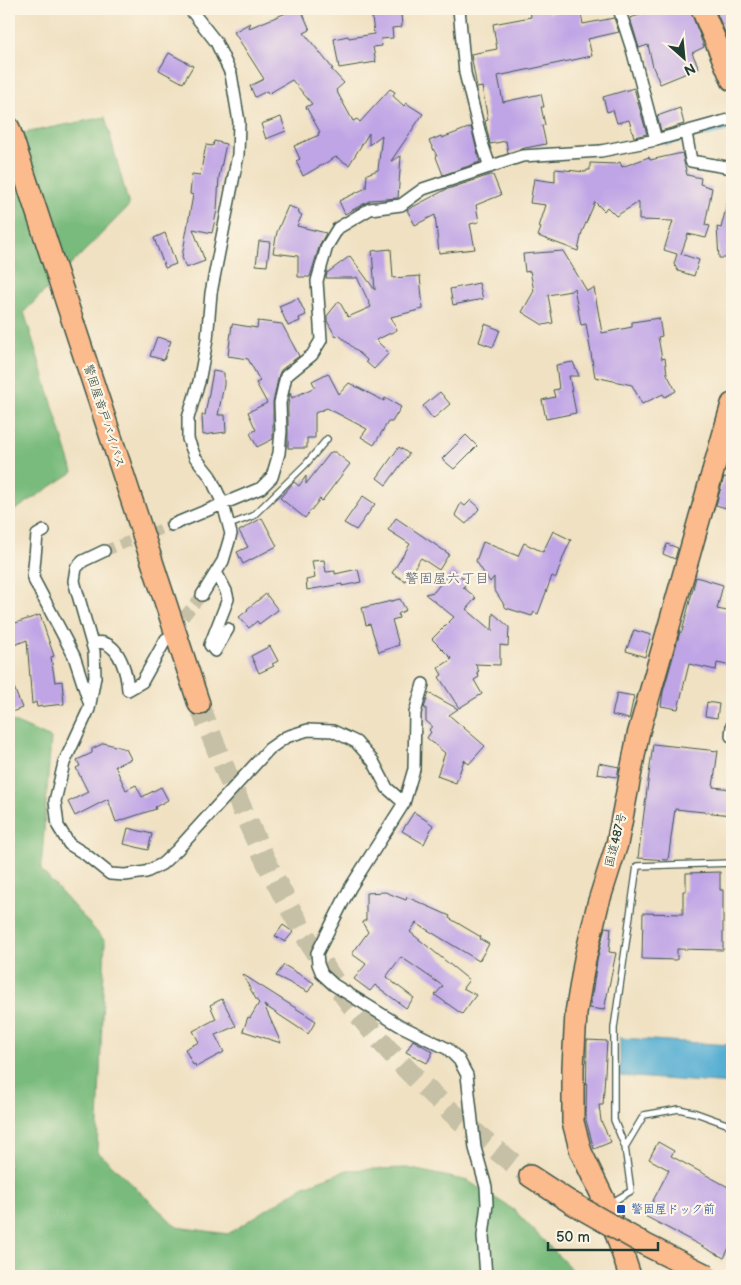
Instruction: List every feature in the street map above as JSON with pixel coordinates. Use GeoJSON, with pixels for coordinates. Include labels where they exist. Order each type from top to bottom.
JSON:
{"type":"FeatureCollection","features":[{"type":"Feature","properties":{"kind":"highway"},"geometry":{"type":"LineString","coordinates":[[702,9],[732,80]]}},
{"type":"Feature","properties":{"kind":"highway","name":"警固屋音戸バイパス"},"geometry":{"type":"LineString","coordinates":[[9,128],[199,704]]}},
{"type":"Feature","properties":{"kind":"highway","name":"国道487号"},"geometry":{"type":"LineString","coordinates":[[630,1276],[606,1206],[581,1152],[573,1122],[572,1066],[576,1013],[585,959],[598,904],[616,844],[638,735],[727,439],[732,404]]}},
{"type":"Feature","properties":{"kind":"highway"},"geometry":{"type":"LineString","coordinates":[[530,1176],[570,1202],[646,1245],[707,1276]]}},
{"type":"Feature","properties":{"kind":"highway"},"geometry":{"type":"LineString","coordinates":[[682,1276],[707,1276]]}},
{"type":"Feature","properties":{"kind":"street"},"geometry":{"type":"LineString","coordinates":[[190,9],[216,42],[231,74],[239,122],[238,155],[211,294],[207,340],[199,382],[188,418],[188,439],[195,457],[210,476],[223,504],[231,534],[223,561],[202,595]]}},
{"type":"Feature","properties":{"kind":"street"},"geometry":{"type":"LineString","coordinates":[[458,9],[465,73],[490,167]]}},
{"type":"Feature","properties":{"kind":"street"},"geometry":{"type":"LineString","coordinates":[[619,9],[656,140]]}},
{"type":"Feature","properties":{"kind":"street"},"geometry":{"type":"LineString","coordinates":[[172,525],[261,488],[272,477],[279,453],[281,431],[280,403],[286,376],[312,355],[321,340],[317,281],[327,246],[338,228],[370,209],[400,205],[423,189],[522,156],[601,151],[686,133],[732,119]]}},
{"type":"Feature","properties":{"kind":"street"},"geometry":{"type":"LineString","coordinates":[[686,133],[691,162],[732,168]]}},
{"type":"Feature","properties":{"kind":"street"},"geometry":{"type":"LineString","coordinates":[[44,531],[37,534],[33,578],[74,656],[90,705]]}},
{"type":"Feature","properties":{"kind":"street"},"geometry":{"type":"LineString","coordinates":[[104,552],[83,561],[76,568],[74,581],[94,651],[95,677],[90,705],[64,763],[55,801],[58,826],[69,844],[110,874],[125,875],[146,872],[162,864],[269,749],[286,737],[308,730],[333,731],[356,742],[373,761],[387,788],[404,803]]}},
{"type":"Feature","properties":{"kind":"street"},"geometry":{"type":"LineString","coordinates":[[216,572],[228,599],[210,645],[215,651],[228,629]]}},
{"type":"Feature","properties":{"kind":"street"},"geometry":{"type":"LineString","coordinates":[[92,643],[104,643],[117,652],[126,673],[128,690],[142,682],[166,638]]}},
{"type":"Feature","properties":{"kind":"street"},"geometry":{"type":"LineString","coordinates":[[423,684],[416,713],[414,769],[404,803],[350,888],[317,953],[318,964],[322,974],[334,986],[399,1025],[448,1049],[459,1060],[468,1075],[475,1148],[486,1187],[487,1204],[483,1236],[486,1276]]}},
{"type":"Feature","properties":{"kind":"lane"},"geometry":{"type":"LineString","coordinates":[[229,525],[253,516],[306,464],[327,439]]}},
{"type":"Feature","properties":{"kind":"lane"},"geometry":{"type":"LineString","coordinates":[[606,1206],[632,1191],[625,1147],[614,1120],[614,1028],[637,866],[732,863]]}},
{"type":"Feature","properties":{"kind":"lane"},"geometry":{"type":"LineString","coordinates":[[625,1147],[644,1115],[679,1109],[732,1126]]}},
{"type":"Feature","properties":{"kind":"green space"},"geometry":{"type":"Polygon","coordinates":[[[105,117],[129,206],[24,312],[73,472],[9,514],[9,136],[105,117]]]}},
{"type":"Feature","properties":{"kind":"green space"},"geometry":{"type":"Polygon","coordinates":[[[9,720],[51,738],[41,870],[105,941],[97,1151],[177,1227],[228,1234],[302,1187],[347,1170],[407,1168],[468,1181],[514,1210],[578,1276],[9,1276],[9,720]]]}},
{"type":"Feature","properties":{"kind":"water"},"geometry":{"type":"Polygon","coordinates":[[[620,1038],[732,1045],[732,1084],[620,1076],[620,1038]]]}},
{"type":"Feature","properties":{"kind":"building"},"geometry":{"type":"Polygon","coordinates":[[[296,9],[301,9],[310,30],[304,33],[344,83],[336,90],[353,121],[357,119],[360,122],[390,89],[395,92],[393,96],[404,106],[406,103],[423,114],[391,161],[401,156],[398,198],[371,200],[345,214],[339,201],[366,188],[367,174],[378,170],[382,135],[369,145],[369,133],[349,165],[336,157],[303,176],[296,161],[300,159],[294,146],[319,135],[318,133],[320,132],[306,107],[312,104],[292,80],[268,94],[267,91],[255,97],[250,86],[264,79],[234,32],[250,23],[249,28],[296,9]]]}},
{"type":"Feature","properties":{"kind":"building"},"geometry":{"type":"Polygon","coordinates":[[[530,9],[548,9],[549,13],[580,9],[583,24],[614,18],[619,32],[588,39],[592,56],[498,76],[503,102],[541,94],[544,107],[541,107],[545,125],[542,126],[546,144],[508,153],[506,141],[490,144],[485,121],[488,120],[482,87],[477,88],[471,54],[497,49],[493,24],[531,17],[530,9]]]}},
{"type":"Feature","properties":{"kind":"building"},"geometry":{"type":"Polygon","coordinates":[[[659,9],[690,9],[704,47],[692,53],[699,68],[660,84],[653,67],[648,45],[639,48],[630,18],[659,9]]]}},
{"type":"Feature","properties":{"kind":"building"},"geometry":{"type":"Polygon","coordinates":[[[715,9],[732,9],[732,48],[715,9]]]}},
{"type":"Feature","properties":{"kind":"building"},"geometry":{"type":"Polygon","coordinates":[[[401,13],[402,27],[392,28],[393,38],[381,39],[382,46],[373,47],[376,62],[339,68],[334,39],[374,34],[372,17],[401,13]]]}},
{"type":"Feature","properties":{"kind":"building"},"geometry":{"type":"Polygon","coordinates":[[[169,53],[193,66],[183,83],[159,70],[169,53]]]}},
{"type":"Feature","properties":{"kind":"building"},"geometry":{"type":"Polygon","coordinates":[[[634,88],[647,134],[634,137],[629,120],[617,123],[613,110],[607,112],[603,97],[634,88]]]}},
{"type":"Feature","properties":{"kind":"building"},"geometry":{"type":"Polygon","coordinates":[[[680,108],[684,124],[661,131],[657,116],[680,108]]]}},
{"type":"Feature","properties":{"kind":"building"},"geometry":{"type":"Polygon","coordinates":[[[281,117],[286,131],[266,139],[261,124],[281,117]]]}},
{"type":"Feature","properties":{"kind":"building"},"geometry":{"type":"Polygon","coordinates":[[[471,127],[480,162],[443,175],[437,156],[429,141],[471,127]]]}},
{"type":"Feature","properties":{"kind":"building"},"geometry":{"type":"Polygon","coordinates":[[[214,141],[226,144],[219,177],[217,210],[212,233],[193,229],[205,261],[186,268],[182,257],[193,195],[190,194],[192,174],[200,175],[206,145],[213,146],[214,141]]]}},
{"type":"Feature","properties":{"kind":"building"},"geometry":{"type":"Polygon","coordinates":[[[682,153],[687,175],[701,178],[700,184],[712,188],[705,225],[710,226],[706,238],[688,234],[681,254],[699,260],[694,276],[678,271],[674,264],[677,254],[664,250],[673,221],[639,220],[639,202],[616,216],[607,207],[604,211],[595,202],[582,232],[578,251],[538,236],[546,205],[530,203],[534,179],[555,182],[555,169],[586,172],[590,170],[590,163],[616,164],[620,162],[622,167],[649,157],[650,160],[682,153]]]}},
{"type":"Feature","properties":{"kind":"building"},"geometry":{"type":"Polygon","coordinates":[[[493,175],[501,195],[476,205],[479,222],[470,224],[475,249],[439,253],[435,215],[415,225],[407,210],[445,190],[493,175]]]}},
{"type":"Feature","properties":{"kind":"building"},"geometry":{"type":"Polygon","coordinates":[[[728,200],[732,200],[732,258],[719,258],[717,227],[721,228],[728,200]]]}},
{"type":"Feature","properties":{"kind":"building"},"geometry":{"type":"Polygon","coordinates":[[[288,206],[299,210],[298,213],[302,215],[297,226],[326,233],[320,244],[310,277],[298,277],[298,256],[273,253],[277,232],[288,206]]]}},
{"type":"Feature","properties":{"kind":"building"},"geometry":{"type":"Polygon","coordinates":[[[165,233],[176,264],[165,268],[154,238],[165,233]]]}},
{"type":"Feature","properties":{"kind":"building"},"geometry":{"type":"Polygon","coordinates":[[[259,241],[270,242],[267,266],[256,265],[259,241]]]}},
{"type":"Feature","properties":{"kind":"building"},"geometry":{"type":"Polygon","coordinates":[[[391,249],[393,278],[420,276],[423,309],[391,317],[397,330],[376,340],[389,353],[374,369],[366,362],[367,360],[339,335],[336,337],[327,321],[327,316],[339,301],[348,317],[371,307],[357,277],[326,278],[327,273],[350,256],[375,290],[372,251],[391,249]]]}},
{"type":"Feature","properties":{"kind":"building"},"geometry":{"type":"Polygon","coordinates":[[[563,251],[587,291],[594,288],[602,333],[632,327],[632,322],[659,318],[662,336],[658,337],[662,359],[665,358],[667,374],[676,391],[665,397],[663,394],[642,404],[632,385],[595,377],[586,324],[581,325],[574,288],[571,291],[548,295],[553,323],[543,325],[522,312],[534,291],[530,271],[525,272],[523,254],[563,251]]]}},
{"type":"Feature","properties":{"kind":"building"},"geometry":{"type":"Polygon","coordinates":[[[479,283],[483,299],[453,305],[450,289],[479,283]]]}},
{"type":"Feature","properties":{"kind":"building"},"geometry":{"type":"Polygon","coordinates":[[[298,298],[306,315],[299,318],[300,321],[288,326],[279,306],[298,298]]]}},
{"type":"Feature","properties":{"kind":"building"},"geometry":{"type":"Polygon","coordinates":[[[258,321],[282,324],[299,356],[281,370],[279,374],[273,402],[273,439],[257,447],[250,433],[256,430],[248,412],[267,403],[256,383],[260,381],[248,359],[228,356],[232,324],[257,328],[258,321]]]}},
{"type":"Feature","properties":{"kind":"building"},"geometry":{"type":"Polygon","coordinates":[[[485,324],[500,330],[493,347],[479,342],[485,324]]]}},
{"type":"Feature","properties":{"kind":"building"},"geometry":{"type":"Polygon","coordinates":[[[157,337],[171,341],[164,360],[150,356],[157,337]]]}},
{"type":"Feature","properties":{"kind":"building"},"geometry":{"type":"Polygon","coordinates":[[[573,362],[579,376],[569,376],[576,413],[546,419],[542,400],[555,397],[553,390],[559,389],[556,365],[573,362]]]}},
{"type":"Feature","properties":{"kind":"building"},"geometry":{"type":"Polygon","coordinates":[[[213,371],[224,373],[224,385],[218,415],[225,415],[226,432],[203,435],[202,415],[205,415],[213,371]]]}},
{"type":"Feature","properties":{"kind":"building"},"geometry":{"type":"Polygon","coordinates":[[[328,373],[339,394],[349,383],[384,401],[385,398],[401,407],[392,422],[388,422],[374,445],[361,437],[367,429],[327,408],[315,413],[315,438],[307,438],[307,448],[288,448],[288,404],[290,393],[292,398],[315,387],[312,381],[328,373]]]}},
{"type":"Feature","properties":{"kind":"building"},"geometry":{"type":"Polygon","coordinates":[[[440,392],[450,404],[433,419],[423,406],[440,392]]]}},
{"type":"Feature","properties":{"kind":"building"},"geometry":{"type":"Polygon","coordinates":[[[466,435],[477,446],[454,469],[442,459],[466,435]]]}},
{"type":"Feature","properties":{"kind":"building"},"geometry":{"type":"Polygon","coordinates":[[[399,447],[409,454],[386,485],[377,478],[399,447]]]}},
{"type":"Feature","properties":{"kind":"building"},"geometry":{"type":"Polygon","coordinates":[[[331,452],[335,452],[350,464],[322,501],[320,499],[305,518],[280,498],[294,482],[299,486],[306,476],[306,484],[331,452]]]}},
{"type":"Feature","properties":{"kind":"building"},"geometry":{"type":"Polygon","coordinates":[[[724,477],[732,479],[732,510],[716,505],[724,477]]]}},
{"type":"Feature","properties":{"kind":"building"},"geometry":{"type":"Polygon","coordinates":[[[363,496],[375,504],[356,530],[344,523],[363,496]]]}},
{"type":"Feature","properties":{"kind":"building"},"geometry":{"type":"Polygon","coordinates":[[[471,500],[480,508],[466,524],[455,515],[461,503],[465,506],[471,500]]]}},
{"type":"Feature","properties":{"kind":"building"},"geometry":{"type":"Polygon","coordinates":[[[262,518],[277,546],[243,564],[237,552],[248,547],[239,531],[262,518]]]}},
{"type":"Feature","properties":{"kind":"building"},"geometry":{"type":"Polygon","coordinates":[[[396,518],[449,554],[439,570],[421,558],[405,581],[392,573],[410,544],[388,530],[396,518]]]}},
{"type":"Feature","properties":{"kind":"building"},"geometry":{"type":"Polygon","coordinates":[[[553,531],[571,540],[556,578],[552,576],[538,614],[534,612],[532,616],[506,608],[494,589],[494,577],[490,582],[476,561],[483,542],[518,556],[524,543],[543,552],[553,531]]]}},
{"type":"Feature","properties":{"kind":"building"},"geometry":{"type":"Polygon","coordinates":[[[667,544],[678,548],[675,559],[663,554],[667,544]]]}},
{"type":"Feature","properties":{"kind":"building"},"geometry":{"type":"Polygon","coordinates":[[[324,560],[326,572],[335,571],[335,574],[358,569],[361,582],[307,590],[306,580],[315,578],[312,561],[324,560]]]}},
{"type":"Feature","properties":{"kind":"building"},"geometry":{"type":"Polygon","coordinates":[[[452,569],[468,582],[463,587],[476,598],[466,609],[492,631],[493,613],[509,627],[508,646],[500,645],[500,665],[475,664],[479,671],[477,672],[479,677],[474,680],[482,694],[459,708],[439,677],[442,675],[438,668],[452,659],[432,639],[454,617],[425,594],[434,592],[452,569]]]}},
{"type":"Feature","properties":{"kind":"building"},"geometry":{"type":"Polygon","coordinates":[[[696,577],[723,585],[717,609],[732,612],[732,666],[717,663],[716,670],[689,664],[678,709],[661,706],[663,692],[680,632],[682,632],[696,577]]]}},
{"type":"Feature","properties":{"kind":"building"},"geometry":{"type":"Polygon","coordinates":[[[266,594],[278,610],[259,624],[257,621],[249,628],[239,617],[266,594]]]}},
{"type":"Feature","properties":{"kind":"building"},"geometry":{"type":"Polygon","coordinates":[[[400,599],[406,610],[398,614],[399,618],[392,620],[399,645],[379,652],[370,624],[366,625],[362,608],[400,599]]]}},
{"type":"Feature","properties":{"kind":"building"},"geometry":{"type":"Polygon","coordinates":[[[40,615],[54,656],[51,657],[55,682],[62,681],[64,704],[37,707],[36,702],[32,704],[27,640],[9,647],[9,625],[40,615]]]}},
{"type":"Feature","properties":{"kind":"building"},"geometry":{"type":"Polygon","coordinates":[[[634,630],[651,635],[645,657],[626,651],[634,630]]]}},
{"type":"Feature","properties":{"kind":"building"},"geometry":{"type":"Polygon","coordinates":[[[270,646],[278,661],[272,664],[274,666],[259,673],[251,656],[270,646]]]}},
{"type":"Feature","properties":{"kind":"building"},"geometry":{"type":"Polygon","coordinates":[[[9,675],[22,708],[9,713],[9,675]]]}},
{"type":"Feature","properties":{"kind":"building"},"geometry":{"type":"Polygon","coordinates":[[[429,693],[458,709],[449,715],[485,746],[469,764],[464,760],[456,783],[437,776],[445,753],[427,738],[432,726],[426,721],[426,708],[424,708],[429,693]]]}},
{"type":"Feature","properties":{"kind":"building"},"geometry":{"type":"Polygon","coordinates":[[[617,693],[634,696],[629,719],[612,715],[617,693]]]}},
{"type":"Feature","properties":{"kind":"building"},"geometry":{"type":"Polygon","coordinates":[[[707,702],[719,704],[717,718],[705,716],[707,702]]]}},
{"type":"Feature","properties":{"kind":"building"},"geometry":{"type":"Polygon","coordinates":[[[104,743],[126,749],[131,759],[115,766],[126,790],[136,785],[142,797],[161,787],[168,800],[155,807],[156,809],[116,822],[108,799],[75,816],[68,802],[88,792],[76,768],[80,766],[77,760],[92,753],[92,749],[104,743]]]}},
{"type":"Feature","properties":{"kind":"building"},"geometry":{"type":"Polygon","coordinates":[[[653,744],[718,751],[713,787],[732,789],[732,815],[675,809],[668,860],[638,858],[653,744]]]}},
{"type":"Feature","properties":{"kind":"building"},"geometry":{"type":"Polygon","coordinates":[[[599,763],[619,767],[617,777],[597,774],[599,763]]]}},
{"type":"Feature","properties":{"kind":"building"},"geometry":{"type":"Polygon","coordinates":[[[414,812],[433,825],[424,844],[402,831],[414,812]]]}},
{"type":"Feature","properties":{"kind":"building"},"geometry":{"type":"Polygon","coordinates":[[[128,828],[152,834],[148,850],[124,844],[128,828]]]}},
{"type":"Feature","properties":{"kind":"building"},"geometry":{"type":"Polygon","coordinates":[[[720,872],[720,890],[723,890],[723,950],[677,949],[677,960],[642,959],[643,913],[683,914],[683,891],[686,891],[686,873],[720,872]]]}},
{"type":"Feature","properties":{"kind":"building"},"geometry":{"type":"Polygon","coordinates":[[[385,892],[406,900],[407,897],[450,916],[449,918],[481,937],[480,939],[489,944],[479,961],[416,923],[410,932],[469,980],[463,988],[476,995],[462,1014],[435,995],[443,986],[401,957],[386,977],[414,998],[406,1008],[375,985],[370,991],[354,979],[366,964],[352,954],[368,932],[362,922],[366,920],[366,893],[385,892]]]}},
{"type":"Feature","properties":{"kind":"building"},"geometry":{"type":"Polygon","coordinates":[[[283,925],[293,932],[285,942],[275,936],[283,925]]]}},
{"type":"Feature","properties":{"kind":"building"},"geometry":{"type":"Polygon","coordinates":[[[605,927],[611,928],[609,952],[616,953],[604,1010],[590,1008],[597,961],[605,927]]]}},
{"type":"Feature","properties":{"kind":"building"},"geometry":{"type":"Polygon","coordinates":[[[284,965],[314,983],[308,992],[276,976],[284,965]]]}},
{"type":"Feature","properties":{"kind":"building"},"geometry":{"type":"Polygon","coordinates":[[[242,974],[316,1021],[308,1034],[264,1005],[281,1043],[243,1031],[248,1017],[250,1018],[259,1003],[242,974]]]}},
{"type":"Feature","properties":{"kind":"building"},"geometry":{"type":"Polygon","coordinates":[[[222,999],[236,1026],[215,1035],[224,1052],[196,1067],[195,1064],[193,1065],[185,1049],[199,1042],[193,1031],[216,1019],[210,1005],[222,999]]]}},
{"type":"Feature","properties":{"kind":"building"},"geometry":{"type":"Polygon","coordinates":[[[413,1040],[433,1052],[427,1063],[406,1052],[413,1040]]]}},
{"type":"Feature","properties":{"kind":"building"},"geometry":{"type":"Polygon","coordinates":[[[587,1040],[607,1041],[603,1105],[599,1105],[601,1121],[611,1142],[594,1149],[586,1120],[587,1040]]]}},
{"type":"Feature","properties":{"kind":"building"},"geometry":{"type":"Polygon","coordinates":[[[658,1142],[674,1151],[671,1156],[732,1189],[732,1242],[724,1258],[645,1216],[669,1170],[649,1159],[658,1142]]]}},
{"type":"Feature","properties":{"kind":"waterway"},"geometry":{"type":"LineString","coordinates":[[666,143],[732,128]]}},
{"type":"Feature","properties":{"kind":"tunnel"},"geometry":{"type":"LineString","coordinates":[[104,551],[172,525]]}},
{"type":"Feature","properties":{"kind":"tunnel"},"geometry":{"type":"LineString","coordinates":[[173,630],[202,595]]}},
{"type":"Feature","properties":{"kind":"tunnel"},"geometry":{"type":"LineString","coordinates":[[199,704],[240,804],[270,869],[322,963],[343,994],[390,1052],[416,1079],[472,1130],[530,1176]]}},
{"type":"Feature","properties":{"kind":"place","name":"警固屋ドック前"},"geometry":{"type":"Point","coordinates":[621,1209]}},
{"type":"Feature","properties":{"kind":"district","name":"警固屋六丁目"},"geometry":{"type":"Point","coordinates":[447,578]}}]}
